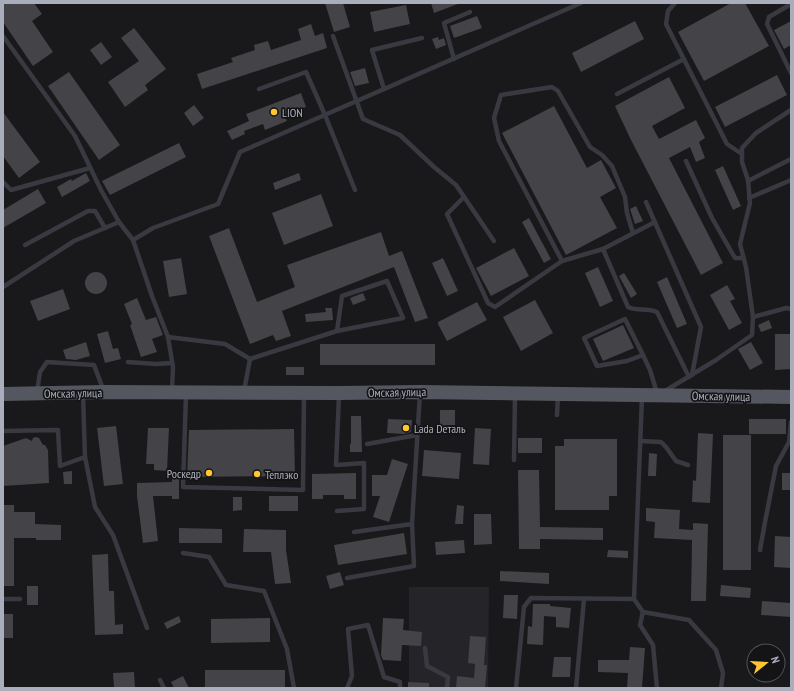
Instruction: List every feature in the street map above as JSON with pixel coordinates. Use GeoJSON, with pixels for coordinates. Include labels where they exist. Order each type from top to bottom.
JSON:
{"type":"FeatureCollection","features":[{"type":"Feature","properties":{"kind":"main road","name":"Омская улица"},"geometry":{"type":"LineString","coordinates":[[3,394],[104,392],[420,392],[791,397]]}},
{"type":"Feature","properties":{"kind":"lane"},"geometry":{"type":"LineString","coordinates":[[133,240],[153,228],[218,204],[240,152],[581,3]]}},
{"type":"Feature","properties":{"kind":"lane"},"geometry":{"type":"LineString","coordinates":[[675,3],[668,11],[666,24],[727,144],[742,154]]}},
{"type":"Feature","properties":{"kind":"lane"},"geometry":{"type":"LineString","coordinates":[[791,4],[769,17],[767,24],[791,73]]}},
{"type":"Feature","properties":{"kind":"lane"},"geometry":{"type":"LineString","coordinates":[[454,59],[444,23],[470,12]]}},
{"type":"Feature","properties":{"kind":"lane"},"geometry":{"type":"LineString","coordinates":[[3,36],[75,136],[90,168],[119,222],[133,240],[168,337],[172,363],[172,392]]}},
{"type":"Feature","properties":{"kind":"lane"},"geometry":{"type":"LineString","coordinates":[[333,36],[363,119],[400,135],[434,167],[456,184],[494,241]]}},
{"type":"Feature","properties":{"kind":"lane"},"geometry":{"type":"LineString","coordinates":[[384,89],[372,50],[422,38]]}},
{"type":"Feature","properties":{"kind":"lane"},"geometry":{"type":"LineString","coordinates":[[617,94],[684,59]]}},
{"type":"Feature","properties":{"kind":"lane"},"geometry":{"type":"LineString","coordinates":[[259,89],[306,72],[355,190]]}},
{"type":"Feature","properties":{"kind":"lane"},"geometry":{"type":"LineString","coordinates":[[562,261],[499,141],[494,118],[501,95],[552,87],[558,91],[590,146],[602,155],[612,166],[625,197],[627,214],[633,233]]}},
{"type":"Feature","properties":{"kind":"lane"},"geometry":{"type":"LineString","coordinates":[[643,355],[627,361],[597,366],[584,338],[625,319],[643,355],[650,370],[658,395],[716,360],[752,335],[753,317],[740,244],[750,203],[748,181],[742,162],[742,148],[756,133],[791,110]]}},
{"type":"Feature","properties":{"kind":"lane"},"geometry":{"type":"LineString","coordinates":[[748,181],[791,159]]}},
{"type":"Feature","properties":{"kind":"lane"},"geometry":{"type":"LineString","coordinates":[[686,161],[712,218],[735,258],[743,258]]}},
{"type":"Feature","properties":{"kind":"lane"},"geometry":{"type":"LineString","coordinates":[[3,183],[11,190],[90,168]]}},
{"type":"Feature","properties":{"kind":"lane"},"geometry":{"type":"LineString","coordinates":[[750,198],[791,180]]}},
{"type":"Feature","properties":{"kind":"lane"},"geometry":{"type":"LineString","coordinates":[[464,196],[447,214],[488,304],[495,307],[562,261],[603,249],[655,222]]}},
{"type":"Feature","properties":{"kind":"lane"},"geometry":{"type":"LineString","coordinates":[[646,202],[701,327],[690,376]]}},
{"type":"Feature","properties":{"kind":"lane"},"geometry":{"type":"LineString","coordinates":[[25,245],[88,211],[95,212],[105,228]]}},
{"type":"Feature","properties":{"kind":"lane"},"geometry":{"type":"LineString","coordinates":[[3,286],[74,241],[119,222]]}},
{"type":"Feature","properties":{"kind":"lane"},"geometry":{"type":"LineString","coordinates":[[603,249],[628,306],[634,310],[649,308],[657,312],[690,376]]}},
{"type":"Feature","properties":{"kind":"lane"},"geometry":{"type":"LineString","coordinates":[[168,337],[225,344],[250,359],[337,331],[403,318],[387,281],[342,296],[337,331]]}},
{"type":"Feature","properties":{"kind":"lane"},"geometry":{"type":"LineString","coordinates":[[753,317],[786,308],[791,309]]}},
{"type":"Feature","properties":{"kind":"lane"},"geometry":{"type":"LineString","coordinates":[[244,393],[250,359]]}},
{"type":"Feature","properties":{"kind":"lane"},"geometry":{"type":"LineString","coordinates":[[37,393],[40,372],[47,362],[94,365],[104,392]]}},
{"type":"Feature","properties":{"kind":"lane"},"geometry":{"type":"LineString","coordinates":[[128,362],[156,364],[172,363]]}},
{"type":"Feature","properties":{"kind":"lane"},"geometry":{"type":"LineString","coordinates":[[187,392],[183,488],[303,490],[304,393]]}},
{"type":"Feature","properties":{"kind":"lane"},"geometry":{"type":"LineString","coordinates":[[347,578],[414,566],[412,524],[420,392]]}},
{"type":"Feature","properties":{"kind":"lane"},"geometry":{"type":"LineString","coordinates":[[83,393],[84,457],[95,507],[113,535],[147,628]]}},
{"type":"Feature","properties":{"kind":"lane"},"geometry":{"type":"LineString","coordinates":[[337,511],[364,508],[364,463],[336,465],[339,393]]}},
{"type":"Feature","properties":{"kind":"lane"},"geometry":{"type":"LineString","coordinates":[[514,460],[515,393]]}},
{"type":"Feature","properties":{"kind":"lane"},"geometry":{"type":"LineString","coordinates":[[557,415],[558,394]]}},
{"type":"Feature","properties":{"kind":"lane"},"geometry":{"type":"LineString","coordinates":[[642,395],[634,599],[643,612],[689,620],[716,650],[723,673],[721,688]]}},
{"type":"Feature","properties":{"kind":"lane"},"geometry":{"type":"LineString","coordinates":[[760,550],[764,522],[776,466],[789,442],[791,422]]}},
{"type":"Feature","properties":{"kind":"lane"},"geometry":{"type":"LineString","coordinates":[[3,431],[58,430],[60,466],[84,457]]}},
{"type":"Feature","properties":{"kind":"lane"},"geometry":{"type":"LineString","coordinates":[[367,444],[417,435]]}},
{"type":"Feature","properties":{"kind":"lane"},"geometry":{"type":"LineString","coordinates":[[640,441],[661,442],[676,461],[688,465]]}},
{"type":"Feature","properties":{"kind":"lane"},"geometry":{"type":"LineString","coordinates":[[354,532],[412,524]]}},
{"type":"Feature","properties":{"kind":"lane"},"geometry":{"type":"LineString","coordinates":[[183,553],[209,557],[226,585],[264,591],[287,649],[294,688]]}},
{"type":"Feature","properties":{"kind":"lane"},"geometry":{"type":"LineString","coordinates":[[516,688],[524,607],[531,598],[634,599]]}},
{"type":"Feature","properties":{"kind":"lane"},"geometry":{"type":"LineString","coordinates":[[3,599],[20,599]]}},
{"type":"Feature","properties":{"kind":"lane"},"geometry":{"type":"LineString","coordinates":[[576,688],[584,599]]}},
{"type":"Feature","properties":{"kind":"lane"},"geometry":{"type":"LineString","coordinates":[[643,612],[640,625],[653,645],[657,688]]}},
{"type":"Feature","properties":{"kind":"lane"},"geometry":{"type":"LineString","coordinates":[[347,688],[352,676],[348,629],[368,625],[384,676],[400,682],[400,688]]}},
{"type":"Feature","properties":{"kind":"lane"},"geometry":{"type":"LineString","coordinates":[[425,648],[427,666],[448,677],[447,688]]}},
{"type":"Feature","properties":{"kind":"lane"},"geometry":{"type":"LineString","coordinates":[[160,680],[164,688]]}},
{"type":"Feature","properties":{"kind":"shaded area"},"geometry":{"type":"Polygon","coordinates":[[[409,587],[489,587],[488,688],[409,688],[409,587]]]}},
{"type":"Feature","properties":{"kind":"building"},"geometry":{"type":"Polygon","coordinates":[[[3,3],[34,3],[42,14],[32,21],[53,52],[33,66],[3,22],[3,3]]]}},
{"type":"Feature","properties":{"kind":"building"},"geometry":{"type":"Polygon","coordinates":[[[325,3],[343,3],[350,27],[334,32],[325,3]]]}},
{"type":"Feature","properties":{"kind":"building"},"geometry":{"type":"Polygon","coordinates":[[[431,3],[458,3],[458,4],[434,13],[431,3]]]}},
{"type":"Feature","properties":{"kind":"building"},"geometry":{"type":"Polygon","coordinates":[[[731,3],[745,3],[769,46],[704,81],[678,32],[731,3]]]}},
{"type":"Feature","properties":{"kind":"building"},"geometry":{"type":"Polygon","coordinates":[[[406,5],[410,24],[374,32],[370,12],[406,5]]]}},
{"type":"Feature","properties":{"kind":"building"},"geometry":{"type":"Polygon","coordinates":[[[477,16],[482,28],[454,38],[450,26],[477,16]]]}},
{"type":"Feature","properties":{"kind":"building"},"geometry":{"type":"Polygon","coordinates":[[[635,21],[644,39],[581,72],[572,53],[635,21]]]}},
{"type":"Feature","properties":{"kind":"building"},"geometry":{"type":"Polygon","coordinates":[[[791,21],[791,45],[784,49],[774,30],[791,21]]]}},
{"type":"Feature","properties":{"kind":"building"},"geometry":{"type":"Polygon","coordinates":[[[311,24],[315,36],[323,33],[327,48],[202,89],[197,74],[233,62],[231,58],[255,50],[254,45],[268,41],[271,50],[301,40],[298,29],[311,24]]]}},
{"type":"Feature","properties":{"kind":"building"},"geometry":{"type":"Polygon","coordinates":[[[134,28],[166,69],[145,85],[148,90],[125,107],[108,82],[139,61],[121,38],[134,28]]]}},
{"type":"Feature","properties":{"kind":"building"},"geometry":{"type":"Polygon","coordinates":[[[438,37],[439,40],[444,38],[446,45],[436,49],[432,39],[438,37]]]}},
{"type":"Feature","properties":{"kind":"building"},"geometry":{"type":"Polygon","coordinates":[[[101,42],[112,57],[101,65],[90,50],[101,42]]]}},
{"type":"Feature","properties":{"kind":"building"},"geometry":{"type":"Polygon","coordinates":[[[365,68],[369,83],[355,86],[350,72],[365,68]]]}},
{"type":"Feature","properties":{"kind":"building"},"geometry":{"type":"Polygon","coordinates":[[[69,72],[120,145],[99,160],[48,86],[69,72]]]}},
{"type":"Feature","properties":{"kind":"building"},"geometry":{"type":"Polygon","coordinates":[[[777,75],[787,95],[725,127],[715,107],[777,75]]]}},
{"type":"Feature","properties":{"kind":"building"},"geometry":{"type":"Polygon","coordinates":[[[669,77],[685,108],[652,126],[659,139],[696,120],[705,138],[699,142],[705,158],[696,162],[690,147],[669,158],[723,263],[701,275],[615,106],[669,77]]]}},
{"type":"Feature","properties":{"kind":"building"},"geometry":{"type":"Polygon","coordinates":[[[301,93],[306,107],[284,115],[287,121],[265,130],[263,124],[244,131],[245,134],[232,140],[227,131],[249,121],[246,114],[301,93]]]}},
{"type":"Feature","properties":{"kind":"building"},"geometry":{"type":"Polygon","coordinates":[[[194,105],[204,118],[193,126],[184,113],[194,105]]]}},
{"type":"Feature","properties":{"kind":"building"},"geometry":{"type":"Polygon","coordinates":[[[554,106],[587,168],[601,160],[616,188],[600,197],[617,228],[566,255],[502,133],[554,106]]]}},
{"type":"Feature","properties":{"kind":"building"},"geometry":{"type":"Polygon","coordinates":[[[3,112],[40,162],[19,178],[3,156],[3,112]]]}},
{"type":"Feature","properties":{"kind":"building"},"geometry":{"type":"Polygon","coordinates":[[[179,143],[186,157],[110,195],[102,181],[179,143]]]}},
{"type":"Feature","properties":{"kind":"building"},"geometry":{"type":"Polygon","coordinates":[[[723,166],[741,206],[733,210],[715,170],[723,166]]]}},
{"type":"Feature","properties":{"kind":"building"},"geometry":{"type":"Polygon","coordinates":[[[86,173],[90,181],[62,197],[57,187],[86,173]]]}},
{"type":"Feature","properties":{"kind":"building"},"geometry":{"type":"Polygon","coordinates":[[[299,173],[301,180],[275,190],[273,183],[299,173]]]}},
{"type":"Feature","properties":{"kind":"building"},"geometry":{"type":"Polygon","coordinates":[[[38,189],[46,203],[3,228],[3,210],[38,189]]]}},
{"type":"Feature","properties":{"kind":"building"},"geometry":{"type":"Polygon","coordinates":[[[321,194],[333,226],[284,245],[272,213],[321,194]]]}},
{"type":"Feature","properties":{"kind":"building"},"geometry":{"type":"Polygon","coordinates":[[[636,206],[643,221],[635,224],[630,209],[636,206]]]}},
{"type":"Feature","properties":{"kind":"building"},"geometry":{"type":"Polygon","coordinates":[[[529,218],[551,259],[544,263],[522,222],[529,218]]]}},
{"type":"Feature","properties":{"kind":"building"},"geometry":{"type":"Polygon","coordinates":[[[229,228],[257,302],[295,287],[287,265],[381,232],[389,256],[402,251],[428,318],[415,322],[394,267],[282,311],[291,336],[276,341],[273,335],[250,344],[209,236],[229,228]]]}},
{"type":"Feature","properties":{"kind":"building"},"geometry":{"type":"Polygon","coordinates":[[[514,248],[529,276],[491,296],[476,268],[514,248]]]}},
{"type":"Feature","properties":{"kind":"building"},"geometry":{"type":"Polygon","coordinates":[[[181,258],[187,294],[169,297],[163,261],[181,258]]]}},
{"type":"Feature","properties":{"kind":"building"},"geometry":{"type":"Polygon","coordinates":[[[443,258],[458,291],[447,296],[432,263],[443,258]]]}},
{"type":"Feature","properties":{"kind":"building"},"geometry":{"type":"Polygon","coordinates":[[[598,267],[613,301],[600,307],[585,273],[598,267]]]}},
{"type":"Feature","properties":{"kind":"building"},"geometry":{"type":"Polygon","coordinates":[[[96,272],[104,275],[107,283],[104,291],[96,294],[88,291],[85,283],[88,275],[96,272]]]}},
{"type":"Feature","properties":{"kind":"building"},"geometry":{"type":"Polygon","coordinates":[[[624,273],[637,294],[631,298],[619,276],[624,273]]]}},
{"type":"Feature","properties":{"kind":"building"},"geometry":{"type":"Polygon","coordinates":[[[667,277],[687,324],[677,328],[657,282],[667,277]]]}},
{"type":"Feature","properties":{"kind":"building"},"geometry":{"type":"Polygon","coordinates":[[[727,285],[735,299],[730,301],[742,323],[729,330],[710,295],[727,285]]]}},
{"type":"Feature","properties":{"kind":"building"},"geometry":{"type":"Polygon","coordinates":[[[63,289],[70,309],[38,321],[30,301],[63,289]]]}},
{"type":"Feature","properties":{"kind":"building"},"geometry":{"type":"Polygon","coordinates":[[[363,293],[366,300],[353,305],[350,298],[363,293]]]}},
{"type":"Feature","properties":{"kind":"building"},"geometry":{"type":"Polygon","coordinates":[[[137,298],[146,320],[156,317],[163,335],[152,339],[157,352],[141,357],[130,325],[132,324],[124,304],[137,298]]]}},
{"type":"Feature","properties":{"kind":"building"},"geometry":{"type":"Polygon","coordinates":[[[535,300],[553,333],[521,351],[503,317],[535,300]]]}},
{"type":"Feature","properties":{"kind":"building"},"geometry":{"type":"Polygon","coordinates":[[[477,302],[487,320],[447,341],[438,322],[477,302]]]}},
{"type":"Feature","properties":{"kind":"building"},"geometry":{"type":"Polygon","coordinates":[[[325,308],[332,308],[333,320],[306,322],[305,314],[326,312],[325,308]]]}},
{"type":"Feature","properties":{"kind":"building"},"geometry":{"type":"Polygon","coordinates":[[[769,320],[772,328],[761,332],[758,325],[769,320]]]}},
{"type":"Feature","properties":{"kind":"building"},"geometry":{"type":"Polygon","coordinates":[[[623,325],[634,348],[603,361],[593,339],[623,325]]]}},
{"type":"Feature","properties":{"kind":"building"},"geometry":{"type":"Polygon","coordinates":[[[108,331],[113,349],[118,348],[121,359],[105,363],[97,334],[108,331]]]}},
{"type":"Feature","properties":{"kind":"building"},"geometry":{"type":"Polygon","coordinates":[[[775,334],[791,334],[791,369],[775,370],[775,334]]]}},
{"type":"Feature","properties":{"kind":"building"},"geometry":{"type":"Polygon","coordinates":[[[86,342],[90,356],[76,360],[66,359],[63,350],[86,342]]]}},
{"type":"Feature","properties":{"kind":"building"},"geometry":{"type":"Polygon","coordinates":[[[751,342],[763,363],[750,370],[738,349],[751,342]]]}},
{"type":"Feature","properties":{"kind":"building"},"geometry":{"type":"Polygon","coordinates":[[[320,344],[435,344],[435,365],[320,365],[320,344]]]}},
{"type":"Feature","properties":{"kind":"building"},"geometry":{"type":"Polygon","coordinates":[[[286,367],[304,367],[304,375],[286,375],[286,367]]]}},
{"type":"Feature","properties":{"kind":"building"},"geometry":{"type":"Polygon","coordinates":[[[440,410],[455,410],[455,425],[440,426],[440,410]]]}},
{"type":"Feature","properties":{"kind":"building"},"geometry":{"type":"Polygon","coordinates":[[[351,416],[361,416],[362,452],[350,452],[351,416]]]}},
{"type":"Feature","properties":{"kind":"building"},"geometry":{"type":"Polygon","coordinates":[[[388,419],[412,420],[411,432],[404,434],[387,433],[388,419]]]}},
{"type":"Feature","properties":{"kind":"building"},"geometry":{"type":"Polygon","coordinates":[[[749,419],[786,419],[786,434],[749,434],[749,419]]]}},
{"type":"Feature","properties":{"kind":"building"},"geometry":{"type":"Polygon","coordinates":[[[116,426],[123,484],[104,486],[97,428],[116,426]]]}},
{"type":"Feature","properties":{"kind":"building"},"geometry":{"type":"Polygon","coordinates":[[[148,428],[169,428],[167,471],[154,470],[154,464],[146,464],[148,428]]]}},
{"type":"Feature","properties":{"kind":"building"},"geometry":{"type":"Polygon","coordinates":[[[475,428],[491,429],[489,465],[473,464],[475,428]]]}},
{"type":"Feature","properties":{"kind":"building"},"geometry":{"type":"Polygon","coordinates":[[[294,429],[295,476],[187,477],[189,430],[294,429]]]}},
{"type":"Feature","properties":{"kind":"building"},"geometry":{"type":"Polygon","coordinates":[[[698,433],[713,434],[710,503],[692,502],[693,480],[696,481],[698,433]]]}},
{"type":"Feature","properties":{"kind":"building"},"geometry":{"type":"Polygon","coordinates":[[[723,435],[751,435],[751,570],[723,570],[723,435]]]}},
{"type":"Feature","properties":{"kind":"building"},"geometry":{"type":"Polygon","coordinates":[[[26,438],[32,441],[33,438],[39,438],[48,450],[49,483],[3,486],[3,446],[26,438]]]}},
{"type":"Feature","properties":{"kind":"building"},"geometry":{"type":"Polygon","coordinates":[[[518,438],[542,438],[542,453],[518,453],[518,438]]]}},
{"type":"Feature","properties":{"kind":"building"},"geometry":{"type":"Polygon","coordinates":[[[564,439],[617,439],[617,496],[609,496],[609,510],[555,510],[555,446],[564,446],[564,439]]]}},
{"type":"Feature","properties":{"kind":"building"},"geometry":{"type":"Polygon","coordinates":[[[424,450],[461,453],[459,479],[422,476],[424,450]]]}},
{"type":"Feature","properties":{"kind":"building"},"geometry":{"type":"Polygon","coordinates":[[[649,453],[657,454],[656,476],[648,476],[649,453]]]}},
{"type":"Feature","properties":{"kind":"building"},"geometry":{"type":"Polygon","coordinates":[[[392,459],[408,464],[389,522],[373,517],[380,496],[372,496],[372,475],[387,475],[392,459]]]}},
{"type":"Feature","properties":{"kind":"building"},"geometry":{"type":"Polygon","coordinates":[[[518,470],[539,470],[540,527],[603,528],[603,540],[540,539],[540,549],[519,549],[518,470]]]}},
{"type":"Feature","properties":{"kind":"building"},"geometry":{"type":"Polygon","coordinates":[[[72,471],[72,484],[64,484],[63,472],[72,471]]]}},
{"type":"Feature","properties":{"kind":"building"},"geometry":{"type":"Polygon","coordinates":[[[356,473],[356,499],[344,499],[344,495],[323,495],[323,499],[312,499],[312,474],[356,473]]]}},
{"type":"Feature","properties":{"kind":"building"},"geometry":{"type":"Polygon","coordinates":[[[782,473],[791,473],[791,490],[782,490],[782,473]]]}},
{"type":"Feature","properties":{"kind":"building"},"geometry":{"type":"Polygon","coordinates":[[[172,478],[179,478],[179,499],[172,499],[172,496],[153,496],[158,541],[143,543],[137,496],[137,483],[172,482],[172,478]]]}},
{"type":"Feature","properties":{"kind":"building"},"geometry":{"type":"Polygon","coordinates":[[[269,496],[298,496],[298,511],[269,511],[269,496]]]}},
{"type":"Feature","properties":{"kind":"building"},"geometry":{"type":"Polygon","coordinates":[[[233,497],[242,497],[242,510],[233,511],[233,497]]]}},
{"type":"Feature","properties":{"kind":"building"},"geometry":{"type":"Polygon","coordinates":[[[3,505],[14,505],[14,512],[35,512],[35,524],[61,525],[61,540],[14,538],[14,586],[3,586],[3,505]]]}},
{"type":"Feature","properties":{"kind":"building"},"geometry":{"type":"Polygon","coordinates":[[[457,505],[464,506],[463,524],[455,524],[457,505]]]}},
{"type":"Feature","properties":{"kind":"building"},"geometry":{"type":"Polygon","coordinates":[[[646,508],[680,510],[679,529],[693,530],[693,523],[708,524],[706,601],[691,601],[692,540],[654,538],[655,522],[646,521],[646,508]]]}},
{"type":"Feature","properties":{"kind":"building"},"geometry":{"type":"Polygon","coordinates":[[[474,514],[491,514],[492,544],[474,545],[474,514]]]}},
{"type":"Feature","properties":{"kind":"building"},"geometry":{"type":"Polygon","coordinates":[[[179,528],[222,529],[222,543],[179,543],[179,528]]]}},
{"type":"Feature","properties":{"kind":"building"},"geometry":{"type":"Polygon","coordinates":[[[244,529],[286,530],[286,550],[291,583],[275,584],[271,552],[243,552],[244,529]]]}},
{"type":"Feature","properties":{"kind":"building"},"geometry":{"type":"Polygon","coordinates":[[[404,533],[407,554],[338,565],[334,545],[404,533]]]}},
{"type":"Feature","properties":{"kind":"building"},"geometry":{"type":"Polygon","coordinates":[[[775,536],[791,537],[791,568],[774,567],[775,536]]]}},
{"type":"Feature","properties":{"kind":"building"},"geometry":{"type":"Polygon","coordinates":[[[464,540],[465,553],[436,555],[435,542],[464,540]]]}},
{"type":"Feature","properties":{"kind":"building"},"geometry":{"type":"Polygon","coordinates":[[[608,550],[628,551],[628,558],[607,557],[608,550]]]}},
{"type":"Feature","properties":{"kind":"building"},"geometry":{"type":"Polygon","coordinates":[[[108,554],[109,591],[114,591],[115,625],[123,624],[123,634],[95,635],[92,555],[108,554]]]}},
{"type":"Feature","properties":{"kind":"building"},"geometry":{"type":"Polygon","coordinates":[[[500,571],[549,573],[549,584],[500,581],[500,571]]]}},
{"type":"Feature","properties":{"kind":"building"},"geometry":{"type":"Polygon","coordinates":[[[340,572],[344,585],[330,589],[326,576],[340,572]]]}},
{"type":"Feature","properties":{"kind":"building"},"geometry":{"type":"Polygon","coordinates":[[[721,585],[751,588],[750,598],[720,596],[721,585]]]}},
{"type":"Feature","properties":{"kind":"building"},"geometry":{"type":"Polygon","coordinates":[[[27,586],[38,586],[38,605],[27,605],[27,586]]]}},
{"type":"Feature","properties":{"kind":"building"},"geometry":{"type":"Polygon","coordinates":[[[504,595],[518,595],[517,619],[503,618],[504,595]]]}},
{"type":"Feature","properties":{"kind":"building"},"geometry":{"type":"Polygon","coordinates":[[[762,601],[791,603],[791,617],[761,615],[762,601]]]}},
{"type":"Feature","properties":{"kind":"building"},"geometry":{"type":"Polygon","coordinates":[[[533,604],[550,604],[550,606],[571,608],[569,628],[556,627],[556,617],[544,616],[543,645],[527,644],[528,626],[532,627],[533,604]]]}},
{"type":"Feature","properties":{"kind":"building"},"geometry":{"type":"Polygon","coordinates":[[[3,614],[13,614],[13,638],[3,638],[3,614]]]}},
{"type":"Feature","properties":{"kind":"building"},"geometry":{"type":"Polygon","coordinates":[[[179,616],[181,622],[167,629],[164,623],[179,616]]]}},
{"type":"Feature","properties":{"kind":"building"},"geometry":{"type":"Polygon","coordinates":[[[270,618],[270,642],[211,643],[211,619],[270,618]]]}},
{"type":"Feature","properties":{"kind":"building"},"geometry":{"type":"Polygon","coordinates":[[[383,618],[404,619],[403,630],[422,632],[421,646],[402,645],[401,661],[383,660],[381,655],[383,618]]]}},
{"type":"Feature","properties":{"kind":"building"},"geometry":{"type":"Polygon","coordinates":[[[470,636],[486,637],[484,665],[487,665],[485,688],[456,688],[457,676],[474,678],[475,664],[468,663],[470,636]]]}},
{"type":"Feature","properties":{"kind":"building"},"geometry":{"type":"Polygon","coordinates":[[[630,647],[645,648],[642,688],[627,688],[628,673],[598,672],[598,660],[629,660],[630,647]]]}},
{"type":"Feature","properties":{"kind":"building"},"geometry":{"type":"Polygon","coordinates":[[[554,657],[571,657],[570,677],[552,677],[554,657]]]}},
{"type":"Feature","properties":{"kind":"building"},"geometry":{"type":"Polygon","coordinates":[[[205,670],[285,670],[285,688],[205,688],[205,670]]]}},
{"type":"Feature","properties":{"kind":"building"},"geometry":{"type":"Polygon","coordinates":[[[134,672],[135,688],[114,688],[113,673],[134,672]]]}},
{"type":"Feature","properties":{"kind":"building"},"geometry":{"type":"Polygon","coordinates":[[[183,676],[189,688],[174,688],[171,682],[183,676]]]}},
{"type":"Feature","properties":{"kind":"building"},"geometry":{"type":"Polygon","coordinates":[[[408,682],[429,683],[429,688],[408,688],[408,682]]]}},
{"type":"Feature","properties":{"kind":"place","name":"LION"},"geometry":{"type":"Point","coordinates":[274,112]}},
{"type":"Feature","properties":{"kind":"place","name":"Lada Dеталь"},"geometry":{"type":"Point","coordinates":[406,428]}},
{"type":"Feature","properties":{"kind":"place","name":"Роскедр"},"geometry":{"type":"Point","coordinates":[209,473]}},
{"type":"Feature","properties":{"kind":"place","name":"Теплэко"},"geometry":{"type":"Point","coordinates":[257,474]}}]}
